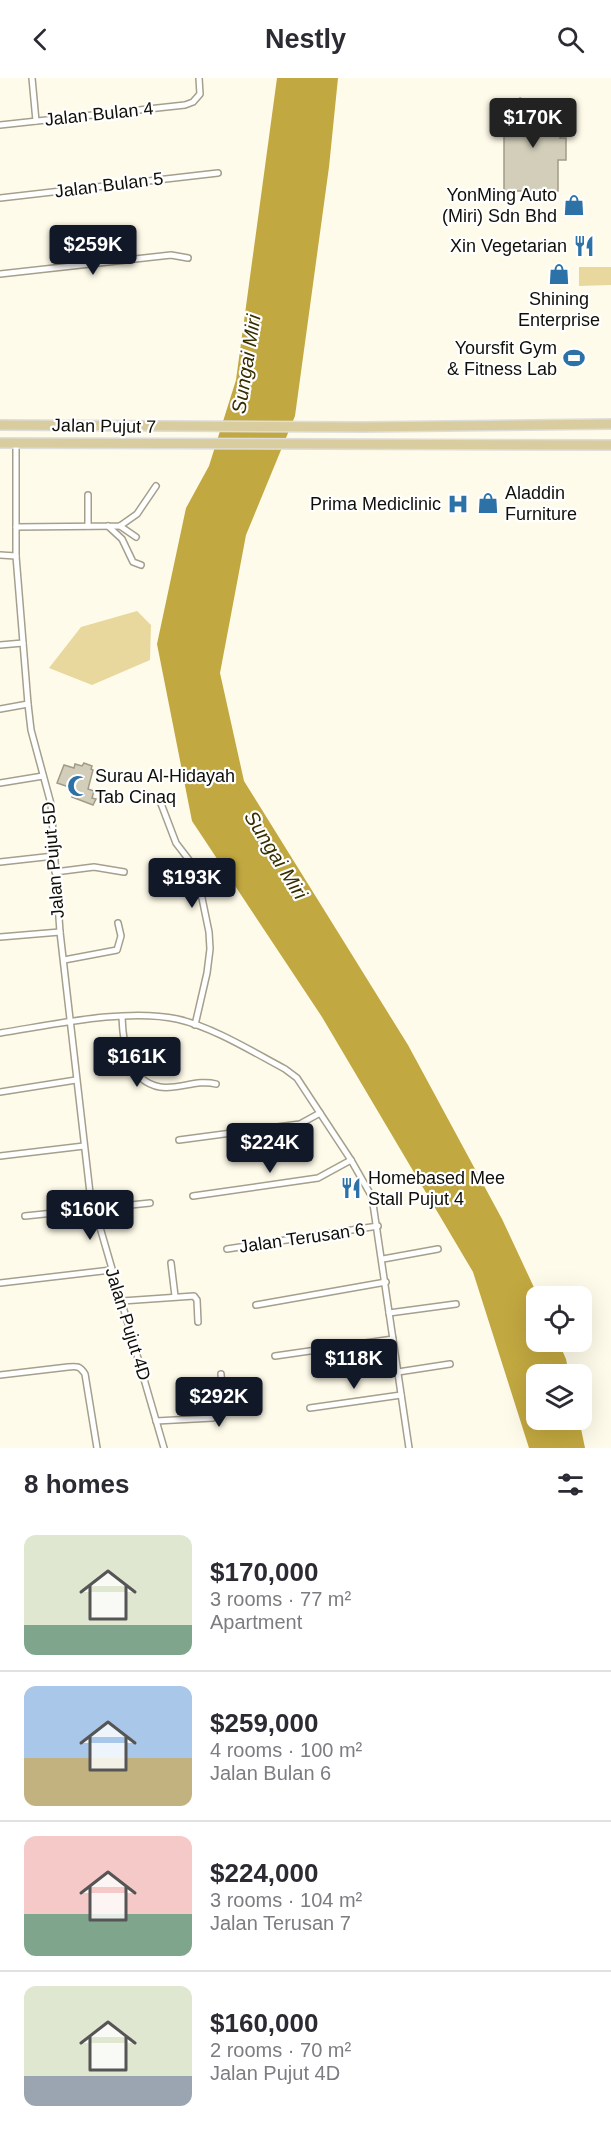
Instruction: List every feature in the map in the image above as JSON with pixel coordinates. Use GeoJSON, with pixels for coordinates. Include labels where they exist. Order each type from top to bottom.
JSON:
{"type":"FeatureCollection","features":[{"type":"Feature","properties":{"kind":"main road","name":"Jalan Pujut 7"},"geometry":{"type":"LineString","coordinates":[[0,425],[364,427],[611,424]]}},
{"type":"Feature","properties":{"kind":"main road","name":"Jalan Pujut 7"},"geometry":{"type":"LineString","coordinates":[[0,443],[200,446],[611,445]]}},
{"type":"Feature","properties":{"kind":"street"},"geometry":{"type":"LineString","coordinates":[[32,78],[36,121]]}},
{"type":"Feature","properties":{"kind":"street","name":"Jalan Bulan 4"},"geometry":{"type":"LineString","coordinates":[[0,125],[185,105],[197,99],[201,88],[200,78]]}},
{"type":"Feature","properties":{"kind":"street","name":"Jalan Bulan 5"},"geometry":{"type":"LineString","coordinates":[[0,198],[218,173]]}},
{"type":"Feature","properties":{"kind":"street"},"geometry":{"type":"LineString","coordinates":[[0,274],[171,255],[188,258]]}},
{"type":"Feature","properties":{"kind":"street","name":"Jalan Pujut 5D"},"geometry":{"type":"LineString","coordinates":[[16,443],[16,556],[28,704],[31,730],[51,804],[69,1022]]}},
{"type":"Feature","properties":{"kind":"street"},"geometry":{"type":"LineString","coordinates":[[120,526],[137,514],[156,486]]}},
{"type":"Feature","properties":{"kind":"street"},"geometry":{"type":"LineString","coordinates":[[88,495],[88,526]]}},
{"type":"Feature","properties":{"kind":"street"},"geometry":{"type":"LineString","coordinates":[[16,526],[120,526],[136,537]]}},
{"type":"Feature","properties":{"kind":"street"},"geometry":{"type":"LineString","coordinates":[[108,526],[122,539],[132,561],[141,565]]}},
{"type":"Feature","properties":{"kind":"street"},"geometry":{"type":"LineString","coordinates":[[0,555],[16,556]]}},
{"type":"Feature","properties":{"kind":"street"},"geometry":{"type":"LineString","coordinates":[[0,645],[23,643]]}},
{"type":"Feature","properties":{"kind":"street"},"geometry":{"type":"LineString","coordinates":[[0,709],[28,704]]}},
{"type":"Feature","properties":{"kind":"street"},"geometry":{"type":"LineString","coordinates":[[0,783],[43,777]]}},
{"type":"Feature","properties":{"kind":"street"},"geometry":{"type":"LineString","coordinates":[[160,801],[176,843],[196,869],[209,932],[210,949],[207,973],[195,1025]]}},
{"type":"Feature","properties":{"kind":"street"},"geometry":{"type":"LineString","coordinates":[[0,862],[54,856]]}},
{"type":"Feature","properties":{"kind":"street"},"geometry":{"type":"LineString","coordinates":[[55,872],[94,867],[124,872]]}},
{"type":"Feature","properties":{"kind":"street"},"geometry":{"type":"LineString","coordinates":[[64,960],[117,950],[121,936],[118,923]]}},
{"type":"Feature","properties":{"kind":"street"},"geometry":{"type":"LineString","coordinates":[[0,937],[60,932]]}},
{"type":"Feature","properties":{"kind":"street"},"geometry":{"type":"LineString","coordinates":[[122,1017],[123,1041],[130,1063],[148,1082],[160,1087],[205,1081],[216,1084]]}},
{"type":"Feature","properties":{"kind":"street"},"geometry":{"type":"LineString","coordinates":[[0,1033],[69,1022],[122,1017],[168,1017],[195,1025],[285,1069],[297,1078],[369,1188],[378,1226],[409,1448]]}},
{"type":"Feature","properties":{"kind":"street","name":"Jalan Pujut 4D"},"geometry":{"type":"LineString","coordinates":[[69,1022],[93,1209],[164,1448]]}},
{"type":"Feature","properties":{"kind":"street"},"geometry":{"type":"LineString","coordinates":[[0,1092],[76,1080]]}},
{"type":"Feature","properties":{"kind":"street"},"geometry":{"type":"LineString","coordinates":[[179,1140],[300,1124],[320,1113]]}},
{"type":"Feature","properties":{"kind":"street"},"geometry":{"type":"LineString","coordinates":[[0,1156],[84,1146]]}},
{"type":"Feature","properties":{"kind":"street"},"geometry":{"type":"LineString","coordinates":[[193,1196],[318,1178],[351,1160]]}},
{"type":"Feature","properties":{"kind":"street"},"geometry":{"type":"LineString","coordinates":[[25,1216],[150,1203]]}},
{"type":"Feature","properties":{"kind":"street","name":"Jalan Terusan 6"},"geometry":{"type":"LineString","coordinates":[[226,1249],[378,1226]]}},
{"type":"Feature","properties":{"kind":"street"},"geometry":{"type":"LineString","coordinates":[[382,1259],[438,1249]]}},
{"type":"Feature","properties":{"kind":"street"},"geometry":{"type":"LineString","coordinates":[[171,1263],[175,1296]]}},
{"type":"Feature","properties":{"kind":"street"},"geometry":{"type":"LineString","coordinates":[[0,1283],[111,1270]]}},
{"type":"Feature","properties":{"kind":"street"},"geometry":{"type":"LineString","coordinates":[[256,1305],[386,1282]]}},
{"type":"Feature","properties":{"kind":"street"},"geometry":{"type":"LineString","coordinates":[[122,1301],[194,1296],[197,1300],[198,1322]]}},
{"type":"Feature","properties":{"kind":"street"},"geometry":{"type":"LineString","coordinates":[[389,1313],[456,1304]]}},
{"type":"Feature","properties":{"kind":"street"},"geometry":{"type":"LineString","coordinates":[[275,1356],[393,1339]]}},
{"type":"Feature","properties":{"kind":"street"},"geometry":{"type":"LineString","coordinates":[[398,1372],[450,1364]]}},
{"type":"Feature","properties":{"kind":"street"},"geometry":{"type":"LineString","coordinates":[[0,1376],[78,1366],[85,1374],[97,1448]]}},
{"type":"Feature","properties":{"kind":"street"},"geometry":{"type":"LineString","coordinates":[[156,1421],[213,1418],[221,1414],[224,1411],[221,1374]]}},
{"type":"Feature","properties":{"kind":"street"},"geometry":{"type":"LineString","coordinates":[[310,1408],[401,1395]]}},
{"type":"Feature","properties":{"kind":"shaded area"},"geometry":{"type":"Polygon","coordinates":[[[579,267],[611,267],[611,285],[579,286],[579,267]]]}},
{"type":"Feature","properties":{"kind":"shaded area"},"geometry":{"type":"Polygon","coordinates":[[[137,611],[151,625],[150,660],[92,685],[49,668],[81,627],[137,611]]]}},
{"type":"Feature","properties":{"kind":"water","name":"Sungai Miri"},"geometry":{"type":"Polygon","coordinates":[[[277,78],[338,78],[329,167],[295,416],[246,535],[220,673],[244,781],[408,1045],[502,1219],[533,1286],[526,1286],[526,1352],[563,1352],[566,1359],[567,1364],[526,1364],[526,1430],[581,1430],[585,1448],[529,1448],[473,1272],[322,1017],[192,821],[157,644],[186,508],[209,466],[236,380],[277,78]]]}},
{"type":"Feature","properties":{"kind":"building"},"geometry":{"type":"Polygon","coordinates":[[[520,98],[569,123],[560,138],[566,138],[566,160],[558,160],[558,191],[504,191],[504,127],[520,98]]]}},
{"type":"Feature","properties":{"kind":"building","name":"Surau Al-Hidayah Tab Cinaq"},"geometry":{"type":"Polygon","coordinates":[[[84,763],[92,766],[93,770],[88,789],[94,791],[92,798],[96,799],[93,805],[72,797],[75,789],[57,783],[64,765],[74,768],[75,764],[82,766],[84,763]]]}},
{"type":"Feature","properties":{"kind":"place","name":"YonMing Auto (Miri) Sdn Bhd"},"geometry":{"type":"Point","coordinates":[574,205]}},
{"type":"Feature","properties":{"kind":"place","name":"Xin Vegetarian"},"geometry":{"type":"Point","coordinates":[584,246]}},
{"type":"Feature","properties":{"kind":"place","name":"Shining Enterprise"},"geometry":{"type":"Point","coordinates":[559,274]}},
{"type":"Feature","properties":{"kind":"place","name":"Yoursfit Gym & Fitness Lab"},"geometry":{"type":"Point","coordinates":[574,358]}},
{"type":"Feature","properties":{"kind":"place","name":"Aladdin Furniture"},"geometry":{"type":"Point","coordinates":[488,503]}},
{"type":"Feature","properties":{"kind":"place","name":"Prima Mediclinic"},"geometry":{"type":"Point","coordinates":[458,504]}},
{"type":"Feature","properties":{"kind":"place","name":"Surau Al-Hidayah Tab Cinaq"},"geometry":{"type":"Point","coordinates":[78,786]}},
{"type":"Feature","properties":{"kind":"place","name":"Homebased Mee Stall Pujut 4"},"geometry":{"type":"Point","coordinates":[351,1188]}}]}
